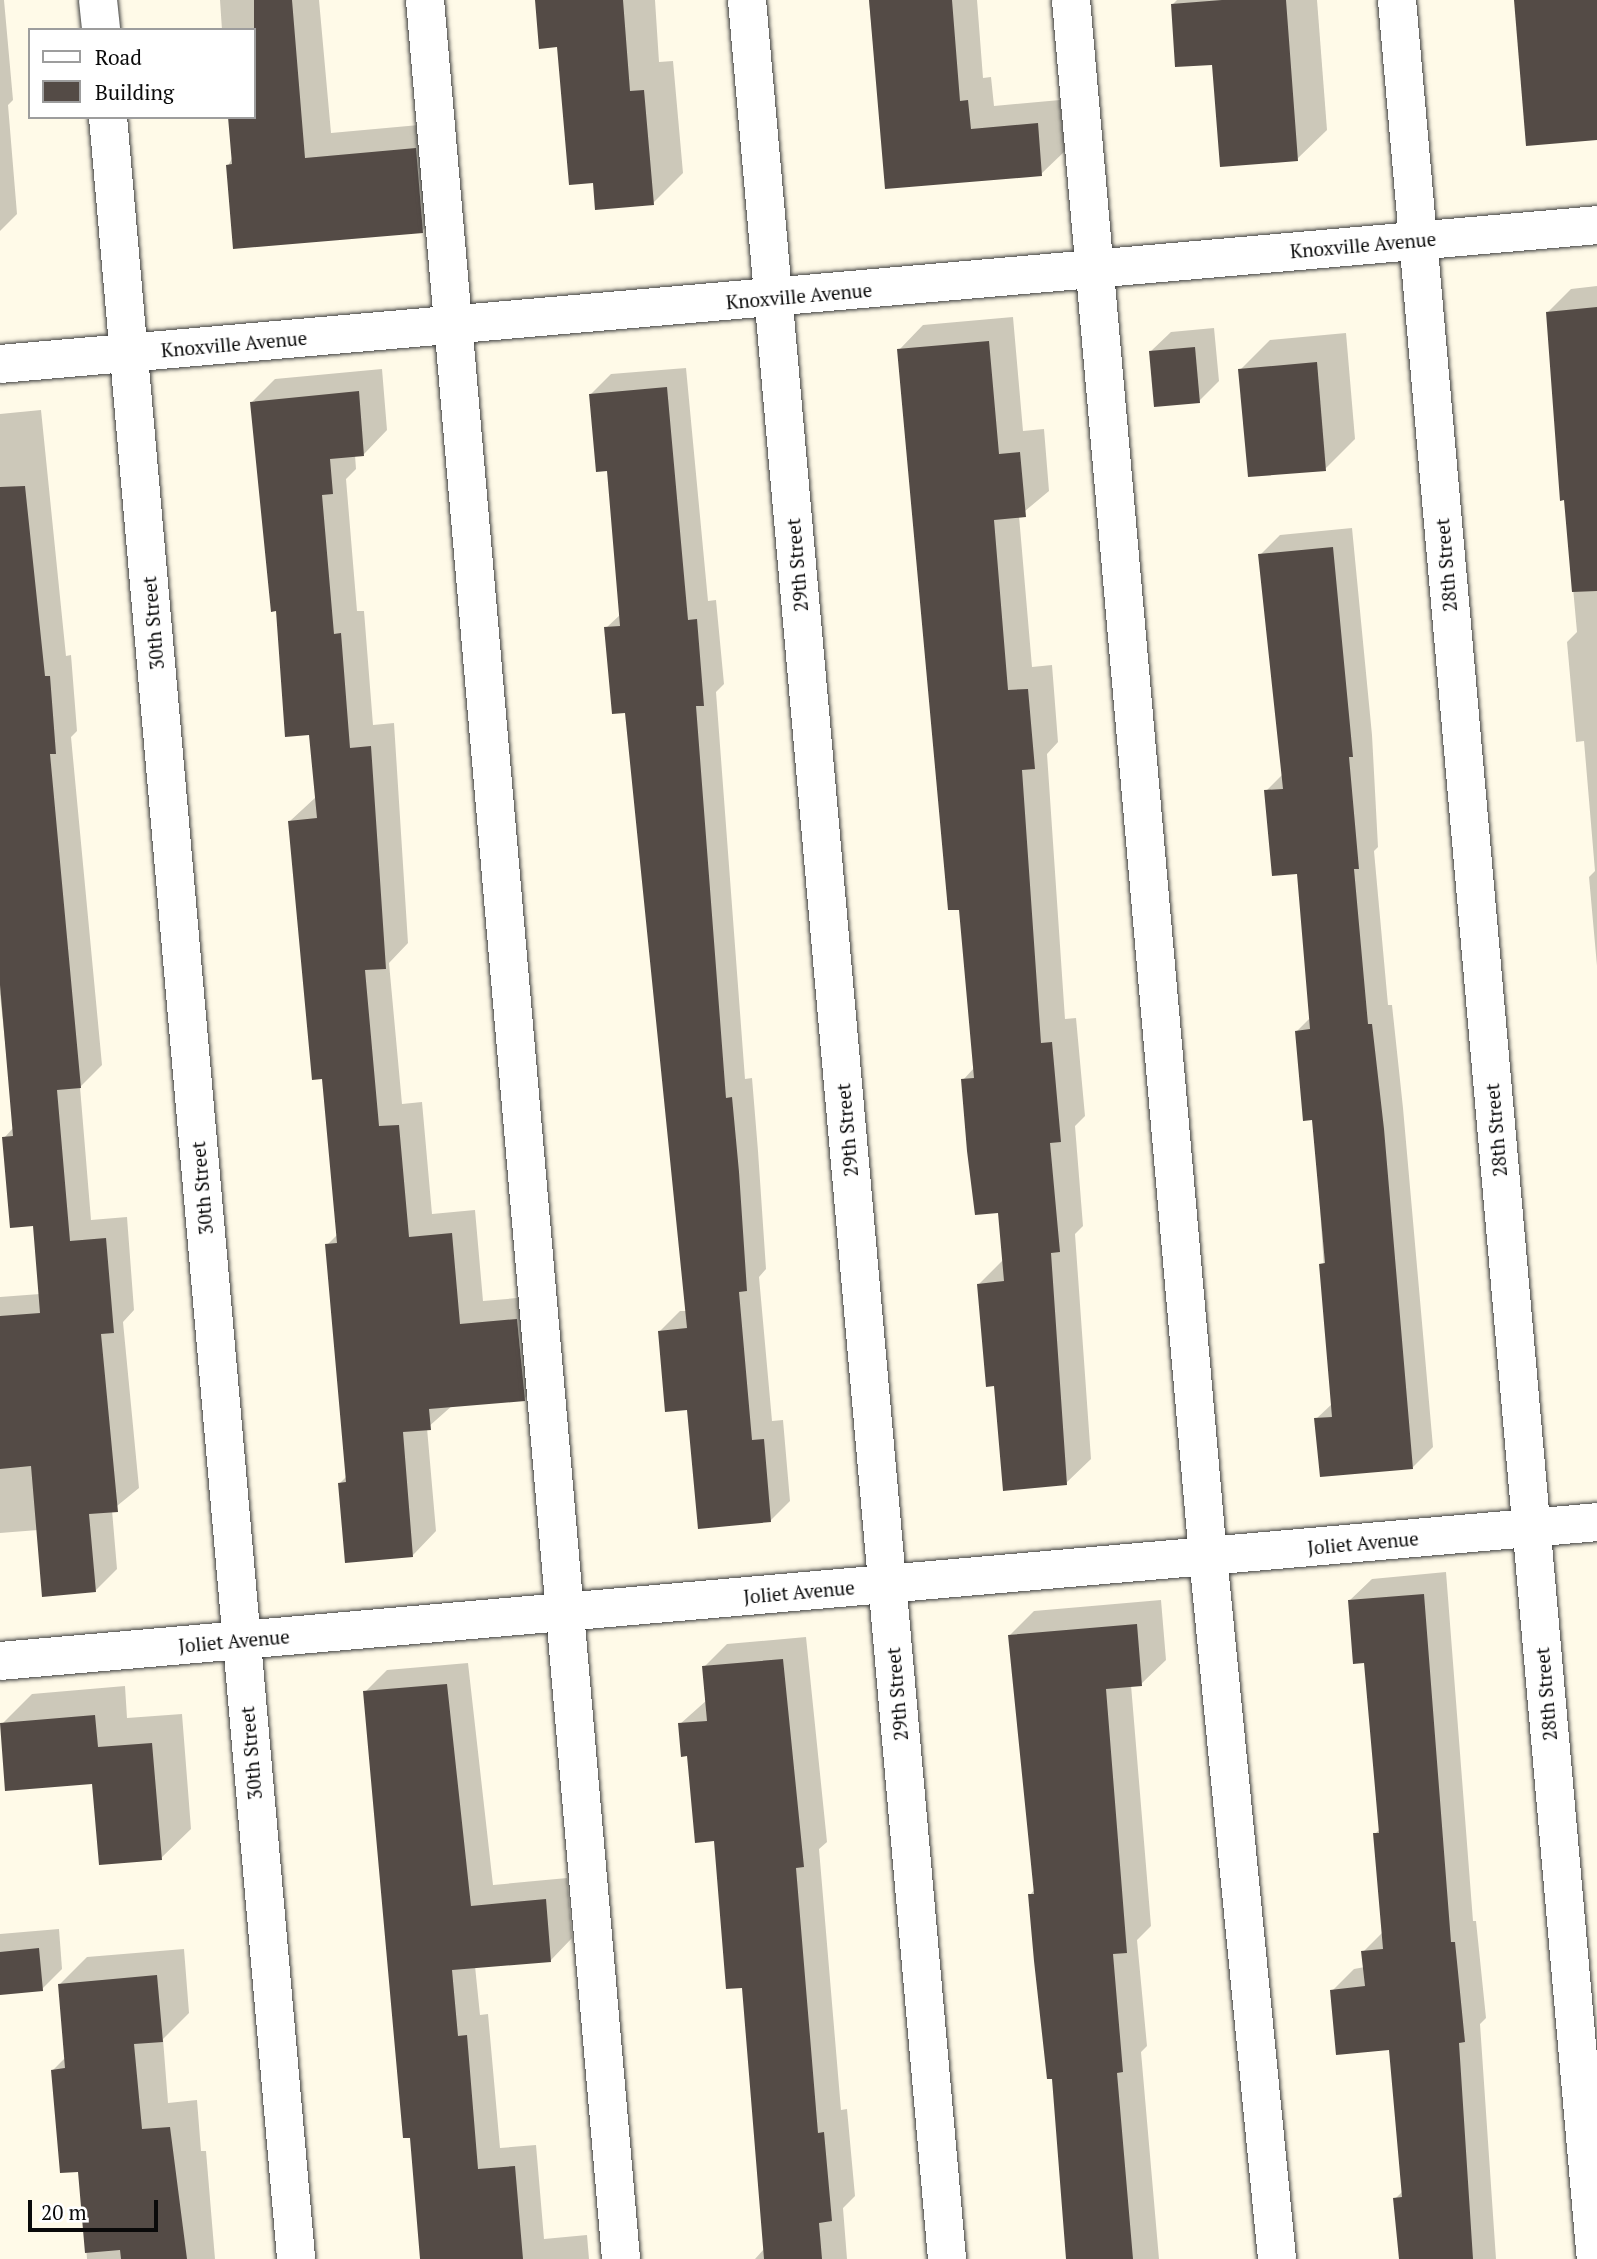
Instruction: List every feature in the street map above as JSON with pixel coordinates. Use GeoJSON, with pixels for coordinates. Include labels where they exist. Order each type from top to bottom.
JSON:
{"type":"FeatureCollection","features":[{"type":"Feature","properties":{"kind":"street"},"geometry":{"type":"LineString","coordinates":[[98,0],[101,28]]}},
{"type":"Feature","properties":{"kind":"street"},"geometry":{"type":"LineString","coordinates":[[425,0],[621,2259]]}},
{"type":"Feature","properties":{"kind":"street","name":"29th Street"},"geometry":{"type":"LineString","coordinates":[[747,0],[947,2259]]}},
{"type":"Feature","properties":{"kind":"street"},"geometry":{"type":"LineString","coordinates":[[1071,0],[1208,1556],[1278,2259]]}},
{"type":"Feature","properties":{"kind":"street","name":"28th Street"},"geometry":{"type":"LineString","coordinates":[[1397,0],[1595,2259]]}},
{"type":"Feature","properties":{"kind":"street","name":"30th Street"},"geometry":{"type":"LineString","coordinates":[[108,119],[296,2259]]}},
{"type":"Feature","properties":{"kind":"street","name":"Knoxville Avenue"},"geometry":{"type":"LineString","coordinates":[[0,364],[1597,225]]}},
{"type":"Feature","properties":{"kind":"street","name":"Joliet Avenue"},"geometry":{"type":"LineString","coordinates":[[0,1661],[1597,1522]]}},
{"type":"Feature","properties":{"kind":"building"},"geometry":{"type":"Polygon","coordinates":[[[254,0],[292,0],[305,158],[416,148],[423,233],[233,249],[226,165],[232,164],[228,119],[256,119],[254,0]]]}},
{"type":"Feature","properties":{"kind":"building"},"geometry":{"type":"Polygon","coordinates":[[[535,0],[623,0],[630,91],[644,90],[654,205],[595,210],[593,183],[569,185],[557,47],[539,49],[535,0]]]}},
{"type":"Feature","properties":{"kind":"building"},"geometry":{"type":"Polygon","coordinates":[[[869,0],[952,0],[960,101],[968,100],[971,129],[1038,123],[1042,176],[885,189],[869,0]]]}},
{"type":"Feature","properties":{"kind":"building"},"geometry":{"type":"Polygon","coordinates":[[[1222,0],[1286,0],[1298,161],[1220,167],[1212,65],[1175,67],[1171,4],[1222,0]]]}},
{"type":"Feature","properties":{"kind":"building"},"geometry":{"type":"Polygon","coordinates":[[[1514,0],[1597,0],[1597,140],[1526,146],[1514,0]]]}},
{"type":"Feature","properties":{"kind":"building"},"geometry":{"type":"Polygon","coordinates":[[[1597,307],[1597,591],[1572,592],[1564,500],[1560,501],[1546,312],[1597,307]]]}},
{"type":"Feature","properties":{"kind":"building"},"geometry":{"type":"Polygon","coordinates":[[[989,341],[999,454],[1020,452],[1026,517],[994,520],[1008,690],[1028,689],[1035,769],[1022,770],[1041,1043],[1052,1042],[1061,1142],[1050,1143],[1060,1252],[1051,1253],[1067,1485],[1003,1491],[994,1386],[986,1387],[977,1284],[1004,1281],[998,1213],[975,1215],[967,1151],[961,1079],[974,1078],[959,910],[948,910],[897,349],[989,341]]]}},
{"type":"Feature","properties":{"kind":"building"},"geometry":{"type":"Polygon","coordinates":[[[1195,347],[1200,403],[1154,407],[1149,351],[1195,347]]]}},
{"type":"Feature","properties":{"kind":"building"},"geometry":{"type":"Polygon","coordinates":[[[1317,362],[1326,471],[1248,477],[1238,369],[1317,362]]]}},
{"type":"Feature","properties":{"kind":"building"},"geometry":{"type":"Polygon","coordinates":[[[667,387],[688,620],[697,619],[704,706],[696,706],[726,1098],[732,1097],[739,1172],[747,1291],[739,1292],[752,1440],[764,1439],[771,1522],[698,1529],[687,1410],[665,1412],[658,1331],[687,1328],[625,713],[612,714],[604,627],[620,626],[607,471],[596,472],[589,394],[667,387]]]}},
{"type":"Feature","properties":{"kind":"building"},"geometry":{"type":"Polygon","coordinates":[[[359,391],[364,456],[330,459],[333,494],[322,495],[334,634],[341,633],[350,748],[371,746],[386,969],[365,970],[379,1126],[399,1125],[409,1237],[452,1233],[460,1324],[517,1319],[525,1401],[429,1409],[431,1430],[403,1432],[413,1557],[345,1563],[338,1483],[346,1482],[325,1244],[337,1243],[322,1079],[312,1080],[288,821],[317,818],[309,735],[285,737],[276,611],[271,612],[250,402],[359,391]]]}},
{"type":"Feature","properties":{"kind":"building"},"geometry":{"type":"Polygon","coordinates":[[[25,486],[45,676],[50,676],[56,754],[50,754],[81,1088],[57,1090],[70,1241],[106,1238],[114,1333],[101,1334],[118,1512],[89,1514],[96,1592],[42,1597],[31,1466],[0,1469],[0,1316],[40,1313],[33,1226],[10,1228],[2,1137],[13,1136],[0,985],[0,487],[25,486]]]}},
{"type":"Feature","properties":{"kind":"building"},"geometry":{"type":"Polygon","coordinates":[[[1333,547],[1353,757],[1349,757],[1359,869],[1354,869],[1368,1024],[1372,1024],[1384,1129],[1413,1469],[1320,1477],[1314,1418],[1332,1417],[1319,1264],[1325,1263],[1312,1120],[1303,1121],[1295,1031],[1310,1029],[1297,874],[1272,876],[1264,790],[1283,789],[1258,554],[1333,547]]]}},
{"type":"Feature","properties":{"kind":"building"},"geometry":{"type":"Polygon","coordinates":[[[1424,1594],[1451,1942],[1455,1942],[1465,2042],[1459,2043],[1473,2259],[1399,2259],[1393,2198],[1402,2197],[1389,2050],[1336,2055],[1330,1990],[1365,1986],[1361,1951],[1383,1949],[1373,1833],[1379,1833],[1364,1663],[1353,1664],[1348,1600],[1424,1594]]]}},
{"type":"Feature","properties":{"kind":"building"},"geometry":{"type":"Polygon","coordinates":[[[1137,1624],[1142,1686],[1106,1689],[1127,1953],[1113,1954],[1123,2072],[1117,2073],[1133,2259],[1066,2259],[1052,2079],[1047,2079],[1034,1961],[1028,1894],[1034,1894],[1008,1635],[1137,1624]]]}},
{"type":"Feature","properties":{"kind":"building"},"geometry":{"type":"Polygon","coordinates":[[[783,1659],[804,1867],[796,1868],[818,2133],[824,2132],[832,2221],[819,2223],[822,2259],[764,2259],[742,1988],[726,1989],[714,1841],[695,1843],[687,1756],[681,1757],[678,1723],[707,1721],[702,1666],[783,1659]]]}},
{"type":"Feature","properties":{"kind":"building"},"geometry":{"type":"Polygon","coordinates":[[[447,1684],[471,1906],[546,1899],[551,1962],[452,1970],[458,2036],[467,2035],[478,2169],[515,2166],[523,2259],[420,2259],[410,2138],[403,2138],[363,1691],[447,1684]]]}},
{"type":"Feature","properties":{"kind":"building"},"geometry":{"type":"Polygon","coordinates":[[[95,1715],[98,1747],[152,1743],[162,1860],[99,1865],[92,1784],[5,1791],[0,1723],[95,1715]]]}},
{"type":"Feature","properties":{"kind":"building"},"geometry":{"type":"Polygon","coordinates":[[[39,1948],[43,1991],[0,1995],[0,1952],[39,1948]]]}},
{"type":"Feature","properties":{"kind":"building"},"geometry":{"type":"Polygon","coordinates":[[[157,1975],[163,2042],[134,2044],[142,2129],[170,2127],[187,2259],[121,2259],[120,2250],[85,2253],[78,2172],[60,2173],[51,2070],[65,2068],[58,1984],[157,1975]]]}}]}
